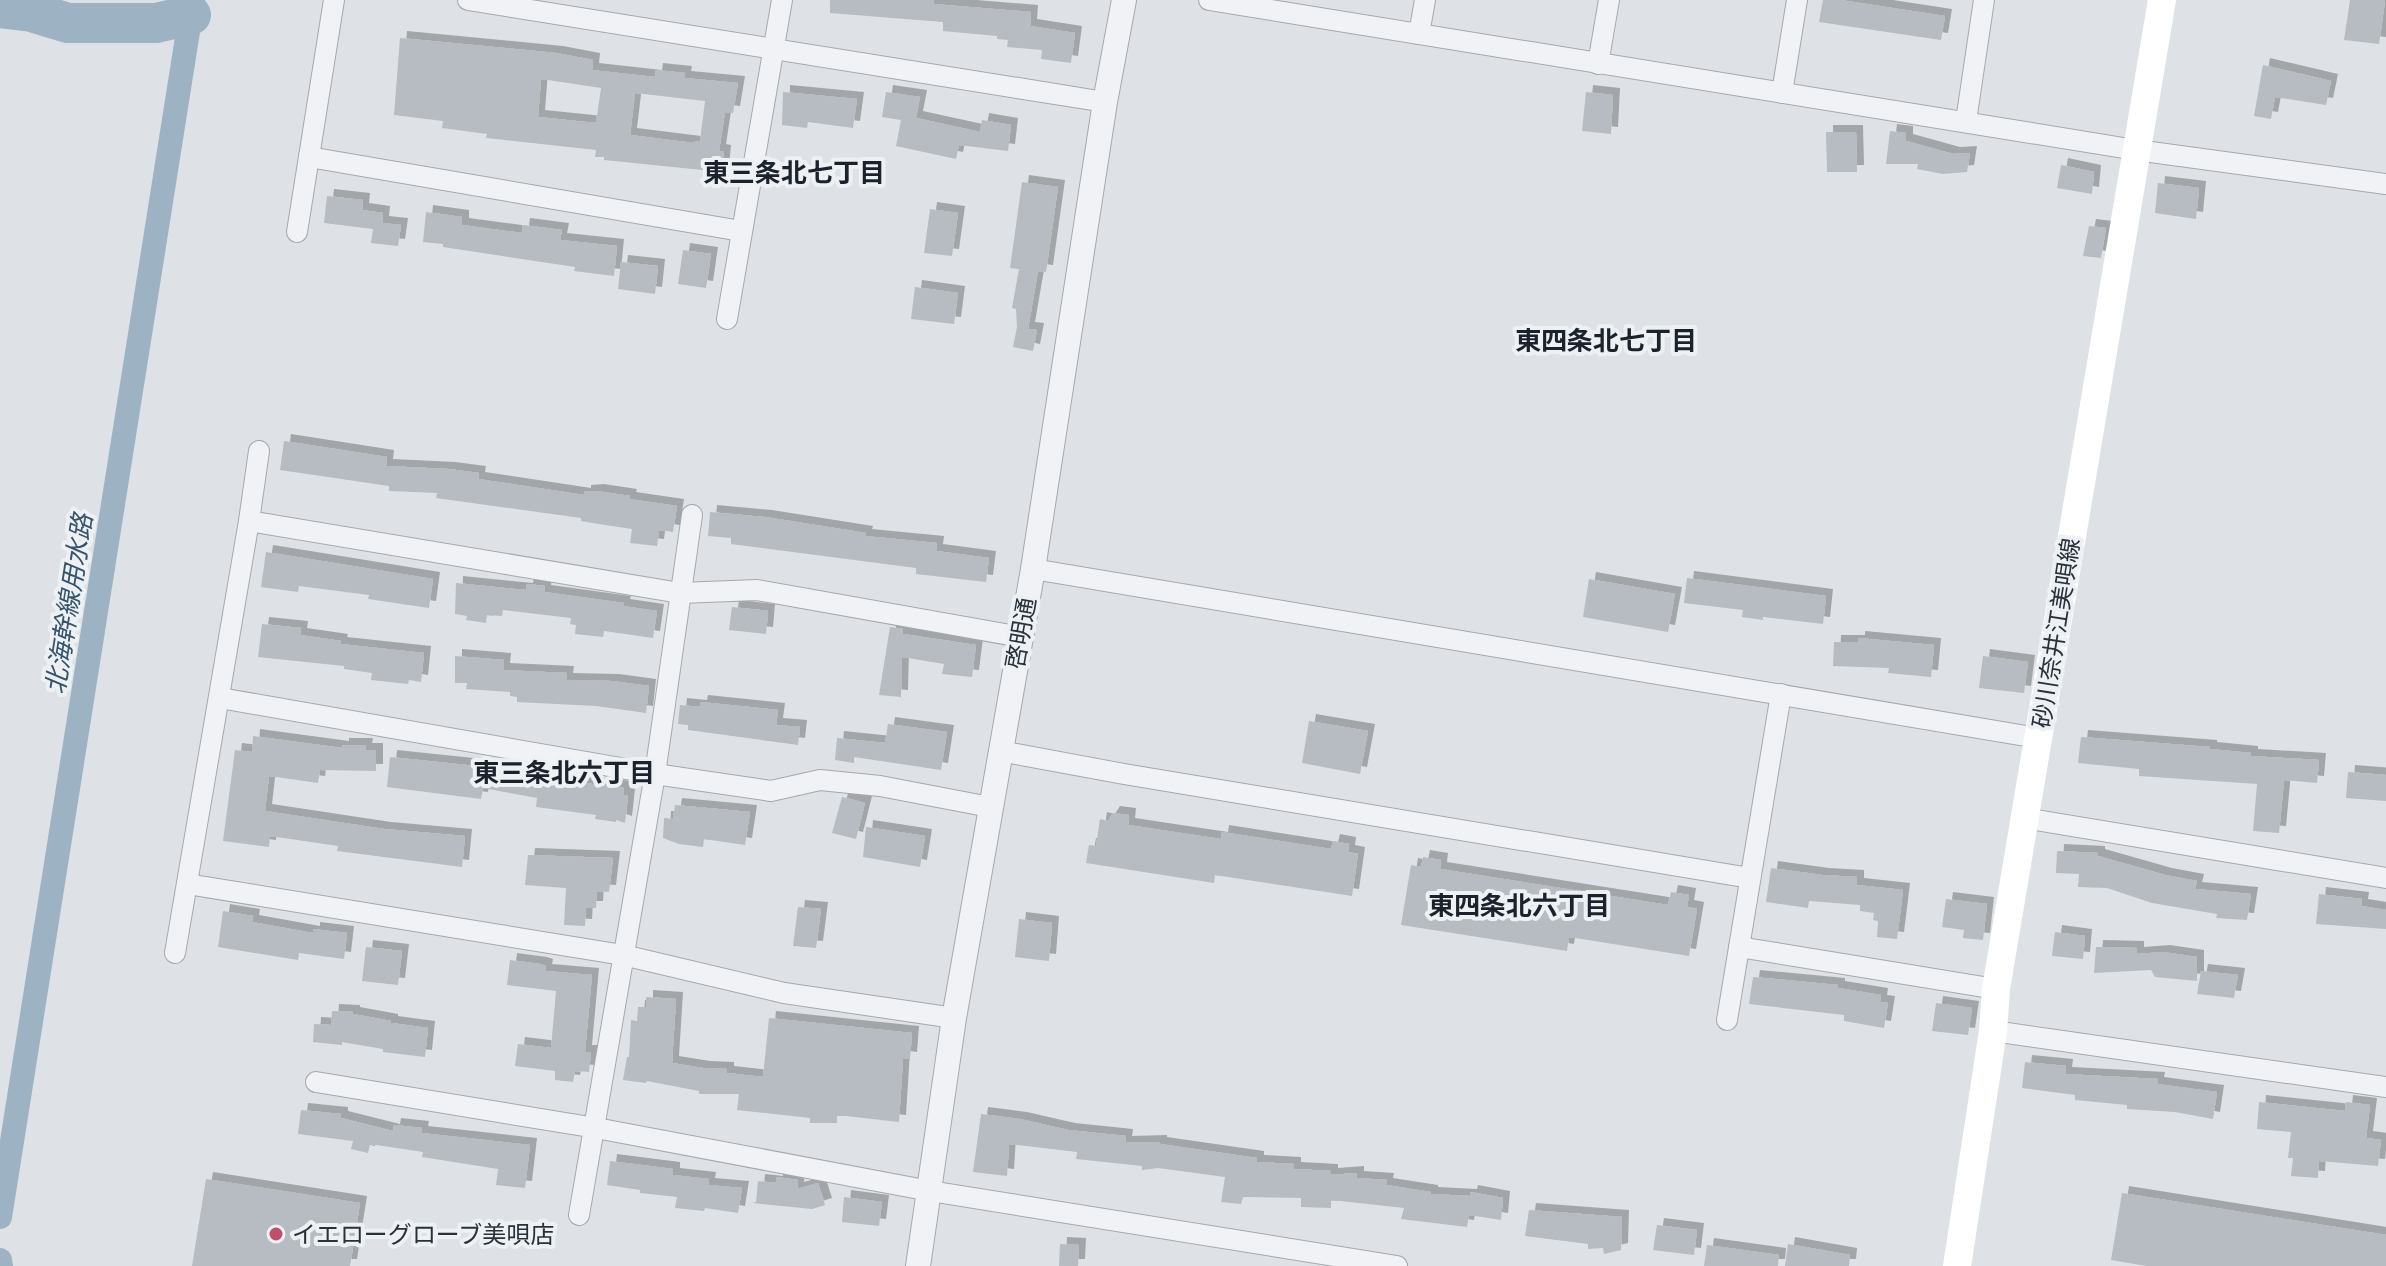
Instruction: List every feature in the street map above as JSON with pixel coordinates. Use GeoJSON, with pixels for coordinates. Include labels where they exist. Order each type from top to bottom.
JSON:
{"type":"FeatureCollection","features":[{"type":"Feature","properties":{"kind":"main road","name":"砂川奈井江美唄線"},"geometry":{"type":"LineString","coordinates":[[1957,1266],[1993,1031],[1996,989],[2162,0]]}},
{"type":"Feature","properties":{"kind":"street"},"geometry":{"type":"LineString","coordinates":[[297,232],[334,0]]}},
{"type":"Feature","properties":{"kind":"street"},"geometry":{"type":"LineString","coordinates":[[468,0],[1105,102]]}},
{"type":"Feature","properties":{"kind":"street"},"geometry":{"type":"LineString","coordinates":[[727,319],[782,0]]}},
{"type":"Feature","properties":{"kind":"street","name":"啓明通"},"geometry":{"type":"LineString","coordinates":[[918,1266],[954,1018],[1033,569],[1105,102],[1124,0]]}},
{"type":"Feature","properties":{"kind":"street"},"geometry":{"type":"LineString","coordinates":[[1209,0],[1283,5],[1419,34],[1598,64],[2136,150],[2386,184]]}},
{"type":"Feature","properties":{"kind":"street"},"geometry":{"type":"LineString","coordinates":[[1419,34],[1425,0]]}},
{"type":"Feature","properties":{"kind":"street"},"geometry":{"type":"LineString","coordinates":[[1598,64],[1609,0]]}},
{"type":"Feature","properties":{"kind":"street"},"geometry":{"type":"LineString","coordinates":[[1782,93],[1797,0]]}},
{"type":"Feature","properties":{"kind":"street"},"geometry":{"type":"LineString","coordinates":[[1966,121],[1984,0]]}},
{"type":"Feature","properties":{"kind":"street"},"geometry":{"type":"LineString","coordinates":[[309,157],[741,231]]}},
{"type":"Feature","properties":{"kind":"street"},"geometry":{"type":"LineString","coordinates":[[175,953],[259,451]]}},
{"type":"Feature","properties":{"kind":"street"},"geometry":{"type":"LineString","coordinates":[[579,1215],[655,774],[692,515]]}},
{"type":"Feature","properties":{"kind":"street"},"geometry":{"type":"LineString","coordinates":[[249,521],[680,593],[757,590],[1021,637]]}},
{"type":"Feature","properties":{"kind":"street"},"geometry":{"type":"LineString","coordinates":[[1033,569],[2038,738]]}},
{"type":"Feature","properties":{"kind":"street"},"geometry":{"type":"LineString","coordinates":[[1727,1020],[1781,694]]}},
{"type":"Feature","properties":{"kind":"street"},"geometry":{"type":"LineString","coordinates":[[220,698],[655,774],[771,791],[820,780],[880,786],[990,807]]}},
{"type":"Feature","properties":{"kind":"street"},"geometry":{"type":"LineString","coordinates":[[1000,751],[1750,878]]}},
{"type":"Feature","properties":{"kind":"street"},"geometry":{"type":"LineString","coordinates":[[2024,818],[2386,878]]}},
{"type":"Feature","properties":{"kind":"street"},"geometry":{"type":"LineString","coordinates":[[187,884],[623,955],[784,993],[954,1018]]}},
{"type":"Feature","properties":{"kind":"street"},"geometry":{"type":"LineString","coordinates":[[1739,947],[1996,989]]}},
{"type":"Feature","properties":{"kind":"street"},"geometry":{"type":"LineString","coordinates":[[1993,1031],[2386,1087]]}},
{"type":"Feature","properties":{"kind":"street"},"geometry":{"type":"LineString","coordinates":[[316,1082],[596,1128],[930,1191],[1397,1266]]}},
{"type":"Feature","properties":{"kind":"building"},"geometry":{"type":"Polygon","coordinates":[[[830,0],[934,0],[933,4],[1031,12],[1030,26],[1075,33],[1071,63],[1041,59],[1042,50],[1007,47],[1008,40],[997,39],[997,36],[943,31],[943,22],[830,13],[830,0]]]}},
{"type":"Feature","properties":{"kind":"building"},"geometry":{"type":"Polygon","coordinates":[[[1823,0],[1945,16],[1941,40],[1819,22],[1823,0]]]}},
{"type":"Feature","properties":{"kind":"building"},"geometry":{"type":"Polygon","coordinates":[[[2350,0],[2385,0],[2379,44],[2344,40],[2350,0]]]}},
{"type":"Feature","properties":{"kind":"building"},"geometry":{"type":"Polygon","coordinates":[[[400,38],[556,53],[593,60],[592,70],[655,77],[656,70],[685,73],[684,78],[738,83],[733,113],[725,112],[719,151],[724,152],[722,172],[604,160],[604,157],[595,157],[596,150],[486,138],[487,134],[442,128],[443,121],[394,115],[400,38]],[[541,79],[538,117],[596,123],[601,88],[541,79]],[[635,93],[630,135],[694,143],[700,141],[705,101],[635,93]]]}},
{"type":"Feature","properties":{"kind":"building"},"geometry":{"type":"Polygon","coordinates":[[[2263,65],[2331,81],[2326,105],[2275,97],[2271,119],[2254,116],[2263,65]]]}},
{"type":"Feature","properties":{"kind":"building"},"geometry":{"type":"Polygon","coordinates":[[[783,92],[857,99],[853,128],[808,122],[807,128],[782,125],[783,92]]]}},
{"type":"Feature","properties":{"kind":"building"},"geometry":{"type":"Polygon","coordinates":[[[886,92],[920,97],[916,118],[980,132],[982,120],[1011,125],[1008,151],[959,145],[956,159],[896,146],[901,120],[882,117],[886,92]]]}},
{"type":"Feature","properties":{"kind":"building"},"geometry":{"type":"Polygon","coordinates":[[[1586,92],[1613,95],[1611,134],[1582,131],[1586,92]]]}},
{"type":"Feature","properties":{"kind":"building"},"geometry":{"type":"Polygon","coordinates":[[[1890,131],[1906,133],[1906,141],[1953,154],[1970,153],[1967,172],[1943,174],[1917,169],[1918,164],[1886,164],[1890,131]]]}},
{"type":"Feature","properties":{"kind":"building"},"geometry":{"type":"Polygon","coordinates":[[[1826,132],[1856,132],[1857,172],[1827,172],[1826,132]]]}},
{"type":"Feature","properties":{"kind":"building"},"geometry":{"type":"Polygon","coordinates":[[[2061,165],[2094,172],[2092,194],[2057,188],[2061,165]]]}},
{"type":"Feature","properties":{"kind":"building"},"geometry":{"type":"Polygon","coordinates":[[[1022,182],[1058,187],[1046,272],[1038,271],[1028,329],[1037,330],[1033,351],[1013,347],[1017,327],[1016,309],[1012,308],[1019,269],[1010,268],[1022,182]]]}},
{"type":"Feature","properties":{"kind":"building"},"geometry":{"type":"Polygon","coordinates":[[[2158,183],[2199,188],[2196,219],[2155,213],[2158,183]]]}},
{"type":"Feature","properties":{"kind":"building"},"geometry":{"type":"Polygon","coordinates":[[[327,196],[363,200],[362,210],[383,213],[382,223],[401,225],[398,246],[371,243],[373,229],[324,223],[327,196]]]}},
{"type":"Feature","properties":{"kind":"building"},"geometry":{"type":"Polygon","coordinates":[[[930,209],[958,213],[952,256],[924,253],[930,209]]]}},
{"type":"Feature","properties":{"kind":"building"},"geometry":{"type":"Polygon","coordinates":[[[426,212],[462,217],[462,225],[522,233],[523,225],[562,230],[560,240],[617,246],[614,276],[423,242],[426,212]]]}},
{"type":"Feature","properties":{"kind":"building"},"geometry":{"type":"Polygon","coordinates":[[[2089,226],[2106,228],[2101,258],[2083,256],[2089,226]]]}},
{"type":"Feature","properties":{"kind":"building"},"geometry":{"type":"Polygon","coordinates":[[[683,250],[711,254],[706,288],[678,284],[683,250]]]}},
{"type":"Feature","properties":{"kind":"building"},"geometry":{"type":"Polygon","coordinates":[[[621,262],[658,266],[655,294],[618,289],[621,262]]]}},
{"type":"Feature","properties":{"kind":"building"},"geometry":{"type":"Polygon","coordinates":[[[915,287],[958,293],[954,324],[911,319],[915,287]]]}},
{"type":"Feature","properties":{"kind":"building"},"geometry":{"type":"Polygon","coordinates":[[[284,441],[387,457],[386,466],[479,473],[478,479],[584,495],[584,492],[597,491],[677,506],[673,532],[659,530],[657,546],[630,543],[632,529],[581,521],[581,518],[436,498],[437,493],[389,491],[389,486],[280,470],[284,441]]]}},
{"type":"Feature","properties":{"kind":"building"},"geometry":{"type":"Polygon","coordinates":[[[710,512],[765,517],[866,533],[865,536],[937,543],[936,551],[989,558],[986,582],[916,574],[916,568],[731,544],[731,538],[708,536],[710,512]]]}},
{"type":"Feature","properties":{"kind":"building"},"geometry":{"type":"Polygon","coordinates":[[[266,552],[433,579],[429,608],[368,599],[369,595],[299,586],[298,592],[261,587],[266,552]]]}},
{"type":"Feature","properties":{"kind":"building"},"geometry":{"type":"Polygon","coordinates":[[[1687,578],[1826,596],[1823,624],[1742,617],[1743,610],[1684,603],[1687,578]]]}},
{"type":"Feature","properties":{"kind":"building"},"geometry":{"type":"Polygon","coordinates":[[[1589,579],[1675,594],[1668,632],[1583,617],[1589,579]]]}},
{"type":"Feature","properties":{"kind":"building"},"geometry":{"type":"Polygon","coordinates":[[[456,583],[526,590],[527,584],[545,586],[544,592],[624,603],[623,606],[657,611],[653,638],[604,631],[603,637],[575,634],[576,625],[570,624],[571,618],[503,610],[502,616],[487,615],[486,623],[466,620],[467,616],[455,614],[456,583]]]}},
{"type":"Feature","properties":{"kind":"building"},"geometry":{"type":"Polygon","coordinates":[[[732,607],[768,611],[766,634],[729,630],[732,607]]]}},
{"type":"Feature","properties":{"kind":"building"},"geometry":{"type":"Polygon","coordinates":[[[262,624],[301,628],[300,635],[341,641],[340,644],[424,653],[421,682],[409,680],[408,684],[371,680],[372,673],[344,669],[344,666],[258,657],[262,624]]]}},
{"type":"Feature","properties":{"kind":"building"},"geometry":{"type":"Polygon","coordinates":[[[890,627],[903,629],[903,634],[976,645],[972,677],[942,674],[944,664],[902,657],[901,697],[879,695],[890,627]]]}},
{"type":"Feature","properties":{"kind":"building"},"geometry":{"type":"Polygon","coordinates":[[[1858,638],[1934,645],[1931,677],[1888,673],[1889,668],[1833,666],[1834,642],[1858,642],[1858,638]]]}},
{"type":"Feature","properties":{"kind":"building"},"geometry":{"type":"Polygon","coordinates":[[[455,656],[504,660],[503,670],[567,673],[566,680],[649,686],[646,713],[596,706],[517,702],[517,697],[510,696],[510,692],[466,689],[467,683],[455,683],[455,656]]]}},
{"type":"Feature","properties":{"kind":"building"},"geometry":{"type":"Polygon","coordinates":[[[1983,656],[2028,662],[2024,693],[1979,688],[1983,656]]]}},
{"type":"Feature","properties":{"kind":"building"},"geometry":{"type":"Polygon","coordinates":[[[701,702],[778,710],[776,725],[800,727],[798,745],[688,730],[688,725],[678,724],[680,705],[700,707],[701,702]]]}},
{"type":"Feature","properties":{"kind":"building"},"geometry":{"type":"Polygon","coordinates":[[[1309,721],[1368,731],[1360,774],[1302,763],[1309,721]]]}},
{"type":"Feature","properties":{"kind":"building"},"geometry":{"type":"Polygon","coordinates":[[[888,724],[947,732],[941,770],[854,757],[854,763],[835,760],[837,738],[885,743],[888,724]]]}},
{"type":"Feature","properties":{"kind":"building"},"geometry":{"type":"Polygon","coordinates":[[[253,736],[342,748],[342,745],[366,745],[365,750],[376,750],[376,771],[320,770],[318,783],[269,776],[265,811],[384,829],[465,836],[462,867],[337,851],[338,846],[270,836],[269,847],[223,841],[235,750],[252,752],[253,736]]]}},
{"type":"Feature","properties":{"kind":"building"},"geometry":{"type":"Polygon","coordinates":[[[2081,737],[2210,747],[2251,753],[2251,756],[2319,760],[2317,783],[2284,780],[2279,833],[2253,831],[2257,784],[2139,776],[2139,769],[2078,763],[2081,737]]]}},
{"type":"Feature","properties":{"kind":"building"},"geometry":{"type":"Polygon","coordinates":[[[390,757],[486,767],[528,776],[624,788],[623,795],[628,796],[625,823],[595,819],[596,815],[536,807],[537,798],[483,788],[481,799],[387,787],[390,757]]]}},
{"type":"Feature","properties":{"kind":"building"},"geometry":{"type":"Polygon","coordinates":[[[2348,772],[2386,775],[2386,801],[2346,798],[2348,772]]]}},
{"type":"Feature","properties":{"kind":"building"},"geometry":{"type":"Polygon","coordinates":[[[842,797],[865,803],[856,839],[832,833],[842,797]]]}},
{"type":"Feature","properties":{"kind":"building"},"geometry":{"type":"Polygon","coordinates":[[[675,805],[750,812],[745,845],[704,839],[703,847],[663,838],[664,818],[673,819],[675,805]]]}},
{"type":"Feature","properties":{"kind":"building"},"geometry":{"type":"Polygon","coordinates":[[[1113,813],[1129,815],[1128,825],[1221,839],[1222,832],[1331,849],[1333,841],[1349,844],[1348,852],[1358,854],[1352,896],[1215,875],[1214,883],[1086,863],[1089,845],[1096,846],[1100,819],[1108,821],[1113,813]]]}},
{"type":"Feature","properties":{"kind":"building"},"geometry":{"type":"Polygon","coordinates":[[[866,827],[925,836],[920,867],[863,857],[866,827]]]}},
{"type":"Feature","properties":{"kind":"building"},"geometry":{"type":"Polygon","coordinates":[[[2057,851],[2098,853],[2098,856],[2165,875],[2197,881],[2195,889],[2251,894],[2247,920],[2216,918],[2217,914],[2152,903],[2107,888],[2078,887],[2079,874],[2056,873],[2057,851]]]}},
{"type":"Feature","properties":{"kind":"building"},"geometry":{"type":"Polygon","coordinates":[[[528,855],[613,858],[609,892],[597,891],[596,908],[586,908],[585,926],[564,925],[566,888],[525,885],[528,855]]]}},
{"type":"Feature","properties":{"kind":"building"},"geometry":{"type":"Polygon","coordinates":[[[1423,857],[1441,860],[1440,869],[1668,905],[1671,892],[1689,895],[1687,907],[1697,909],[1689,956],[1569,937],[1567,951],[1401,925],[1411,865],[1421,867],[1423,857]]]}},
{"type":"Feature","properties":{"kind":"building"},"geometry":{"type":"Polygon","coordinates":[[[1771,868],[1857,877],[1857,885],[1903,890],[1897,939],[1877,937],[1878,921],[1873,920],[1874,913],[1860,911],[1860,905],[1809,901],[1808,908],[1766,902],[1771,868]]]}},
{"type":"Feature","properties":{"kind":"building"},"geometry":{"type":"Polygon","coordinates":[[[2319,894],[2362,899],[2361,906],[2386,910],[2386,929],[2316,924],[2319,894]]]}},
{"type":"Feature","properties":{"kind":"building"},"geometry":{"type":"Polygon","coordinates":[[[1946,899],[1987,904],[1983,940],[1963,938],[1964,930],[1942,927],[1946,899]]]}},
{"type":"Feature","properties":{"kind":"building"},"geometry":{"type":"Polygon","coordinates":[[[798,907],[821,909],[816,948],[793,946],[798,907]]]}},
{"type":"Feature","properties":{"kind":"building"},"geometry":{"type":"Polygon","coordinates":[[[223,911],[253,916],[252,922],[313,933],[313,929],[347,933],[344,959],[299,953],[298,960],[218,947],[223,911]]]}},
{"type":"Feature","properties":{"kind":"building"},"geometry":{"type":"Polygon","coordinates":[[[1019,919],[1052,923],[1049,961],[1015,957],[1019,919]]]}},
{"type":"Feature","properties":{"kind":"building"},"geometry":{"type":"Polygon","coordinates":[[[2055,932],[2085,936],[2083,959],[2052,956],[2055,932]]]}},
{"type":"Feature","properties":{"kind":"building"},"geometry":{"type":"Polygon","coordinates":[[[366,947],[402,951],[398,985],[362,981],[366,947]]]}},
{"type":"Feature","properties":{"kind":"building"},"geometry":{"type":"Polygon","coordinates":[[[2096,947],[2137,948],[2137,954],[2163,952],[2197,957],[2197,981],[2155,977],[2151,970],[2094,973],[2096,947]]]}},
{"type":"Feature","properties":{"kind":"building"},"geometry":{"type":"Polygon","coordinates":[[[510,960],[540,964],[546,966],[545,971],[592,975],[585,1052],[591,1052],[589,1072],[575,1071],[573,1082],[555,1080],[555,1071],[515,1066],[518,1044],[551,1048],[556,991],[507,985],[510,960]]]}},
{"type":"Feature","properties":{"kind":"building"},"geometry":{"type":"Polygon","coordinates":[[[2201,971],[2238,975],[2234,998],[2197,994],[2201,971]]]}},
{"type":"Feature","properties":{"kind":"building"},"geometry":{"type":"Polygon","coordinates":[[[1753,977],[1838,985],[1838,988],[1881,995],[1880,1002],[1888,1003],[1884,1028],[1844,1021],[1844,1015],[1749,1004],[1753,977]]]}},
{"type":"Feature","properties":{"kind":"building"},"geometry":{"type":"Polygon","coordinates":[[[646,997],[676,999],[672,1063],[727,1069],[727,1073],[763,1077],[769,1018],[912,1033],[910,1059],[903,1058],[899,1122],[837,1115],[837,1123],[810,1123],[810,1118],[737,1110],[739,1094],[699,1094],[699,1091],[647,1081],[623,1080],[629,1057],[631,1020],[637,1021],[638,1007],[646,1007],[646,997]]]}},
{"type":"Feature","properties":{"kind":"building"},"geometry":{"type":"Polygon","coordinates":[[[1936,1003],[1972,1008],[1968,1035],[1932,1031],[1936,1003]]]}},
{"type":"Feature","properties":{"kind":"building"},"geometry":{"type":"Polygon","coordinates":[[[332,1011],[353,1012],[391,1023],[428,1028],[425,1057],[383,1052],[383,1049],[342,1042],[342,1045],[313,1042],[314,1024],[331,1025],[332,1011]]]}},
{"type":"Feature","properties":{"kind":"building"},"geometry":{"type":"Polygon","coordinates":[[[2025,1062],[2066,1066],[2065,1074],[2158,1079],[2157,1084],[2217,1092],[2213,1119],[2175,1112],[2127,1109],[2127,1105],[2075,1100],[2075,1095],[2022,1088],[2025,1062]]]}},
{"type":"Feature","properties":{"kind":"building"},"geometry":{"type":"Polygon","coordinates":[[[2259,1102],[2345,1111],[2346,1102],[2370,1105],[2366,1138],[2381,1140],[2378,1166],[2319,1161],[2318,1178],[2291,1176],[2293,1158],[2288,1158],[2291,1132],[2257,1129],[2259,1102]]]}},
{"type":"Feature","properties":{"kind":"building"},"geometry":{"type":"Polygon","coordinates":[[[301,1110],[341,1114],[341,1118],[393,1131],[394,1125],[422,1128],[421,1133],[530,1145],[525,1188],[496,1185],[498,1169],[422,1157],[423,1152],[370,1144],[368,1153],[351,1149],[353,1141],[298,1134],[301,1110]]]}},
{"type":"Feature","properties":{"kind":"building"},"geometry":{"type":"Polygon","coordinates":[[[981,1114],[1068,1130],[1126,1136],[1125,1143],[1160,1142],[1257,1158],[1257,1162],[1294,1164],[1294,1169],[1331,1171],[1331,1175],[1357,1173],[1357,1178],[1387,1180],[1386,1185],[1431,1194],[1470,1196],[1471,1192],[1503,1198],[1501,1220],[1469,1215],[1467,1227],[1401,1219],[1404,1208],[1331,1200],[1331,1208],[1301,1207],[1301,1198],[1243,1197],[1241,1204],[1221,1202],[1225,1177],[1158,1168],[1142,1170],[1142,1166],[1076,1159],[1077,1152],[1009,1144],[1007,1176],[973,1172],[981,1114]]]}},
{"type":"Feature","properties":{"kind":"building"},"geometry":{"type":"Polygon","coordinates":[[[610,1161],[673,1169],[673,1175],[709,1179],[708,1185],[742,1188],[738,1213],[675,1208],[677,1197],[607,1185],[610,1161]]]}},
{"type":"Feature","properties":{"kind":"building"},"geometry":{"type":"Polygon","coordinates":[[[776,1177],[798,1180],[797,1189],[818,1183],[825,1205],[812,1209],[752,1203],[756,1202],[758,1181],[776,1183],[776,1177]]]}},
{"type":"Feature","properties":{"kind":"building","name":"イエローグローブ美唄店"},"geometry":{"type":"Polygon","coordinates":[[[206,1179],[360,1203],[350,1266],[192,1266],[206,1179]]]}},
{"type":"Feature","properties":{"kind":"building"},"geometry":{"type":"Polygon","coordinates":[[[2122,1193],[2386,1235],[2386,1266],[2146,1266],[2111,1260],[2122,1193]]]}},
{"type":"Feature","properties":{"kind":"building"},"geometry":{"type":"Polygon","coordinates":[[[844,1197],[882,1202],[879,1226],[842,1222],[844,1197]]]}},
{"type":"Feature","properties":{"kind":"building"},"geometry":{"type":"Polygon","coordinates":[[[1529,1210],[1622,1217],[1621,1250],[1604,1254],[1603,1248],[1588,1249],[1588,1244],[1525,1236],[1529,1210]]]}},
{"type":"Feature","properties":{"kind":"building"},"geometry":{"type":"Polygon","coordinates":[[[1657,1225],[1697,1230],[1694,1255],[1653,1250],[1657,1225]]]}},
{"type":"Feature","properties":{"kind":"building"},"geometry":{"type":"Polygon","coordinates":[[[1060,1244],[1079,1245],[1078,1266],[1059,1266],[1060,1244]]]}},
{"type":"Feature","properties":{"kind":"building"},"geometry":{"type":"Polygon","coordinates":[[[1788,1244],[1850,1255],[1849,1266],[1785,1266],[1788,1244]]]}},
{"type":"Feature","properties":{"kind":"building"},"geometry":{"type":"Polygon","coordinates":[[[1707,1245],[1779,1255],[1778,1266],[1704,1266],[1707,1245]]]}},
{"type":"Feature","properties":{"kind":"waterway","name":"北海幹線用水路"},"geometry":{"type":"LineString","coordinates":[[0,1217],[193,0]]}},
{"type":"Feature","properties":{"kind":"waterway"},"geometry":{"type":"LineString","coordinates":[[0,8],[32,12],[68,23],[156,23],[191,15]]}},
{"type":"Feature","properties":{"kind":"waterway","name":"北海幹線用水路"},"geometry":{"type":"LineString","coordinates":[[0,1260],[1,1266]]}},
{"type":"Feature","properties":{"kind":"place","name":"イエローグローブ美唄店"},"geometry":{"type":"Point","coordinates":[276,1234]}},
{"type":"Feature","properties":{"kind":"district","name":"東三条北七丁目"},"geometry":{"type":"Point","coordinates":[794,173]}},
{"type":"Feature","properties":{"kind":"district","name":"東四条北七丁目"},"geometry":{"type":"Point","coordinates":[1606,341]}},
{"type":"Feature","properties":{"kind":"district","name":"東三条北六丁目"},"geometry":{"type":"Point","coordinates":[564,773]}},
{"type":"Feature","properties":{"kind":"district","name":"東四条北六丁目"},"geometry":{"type":"Point","coordinates":[1519,906]}}]}
